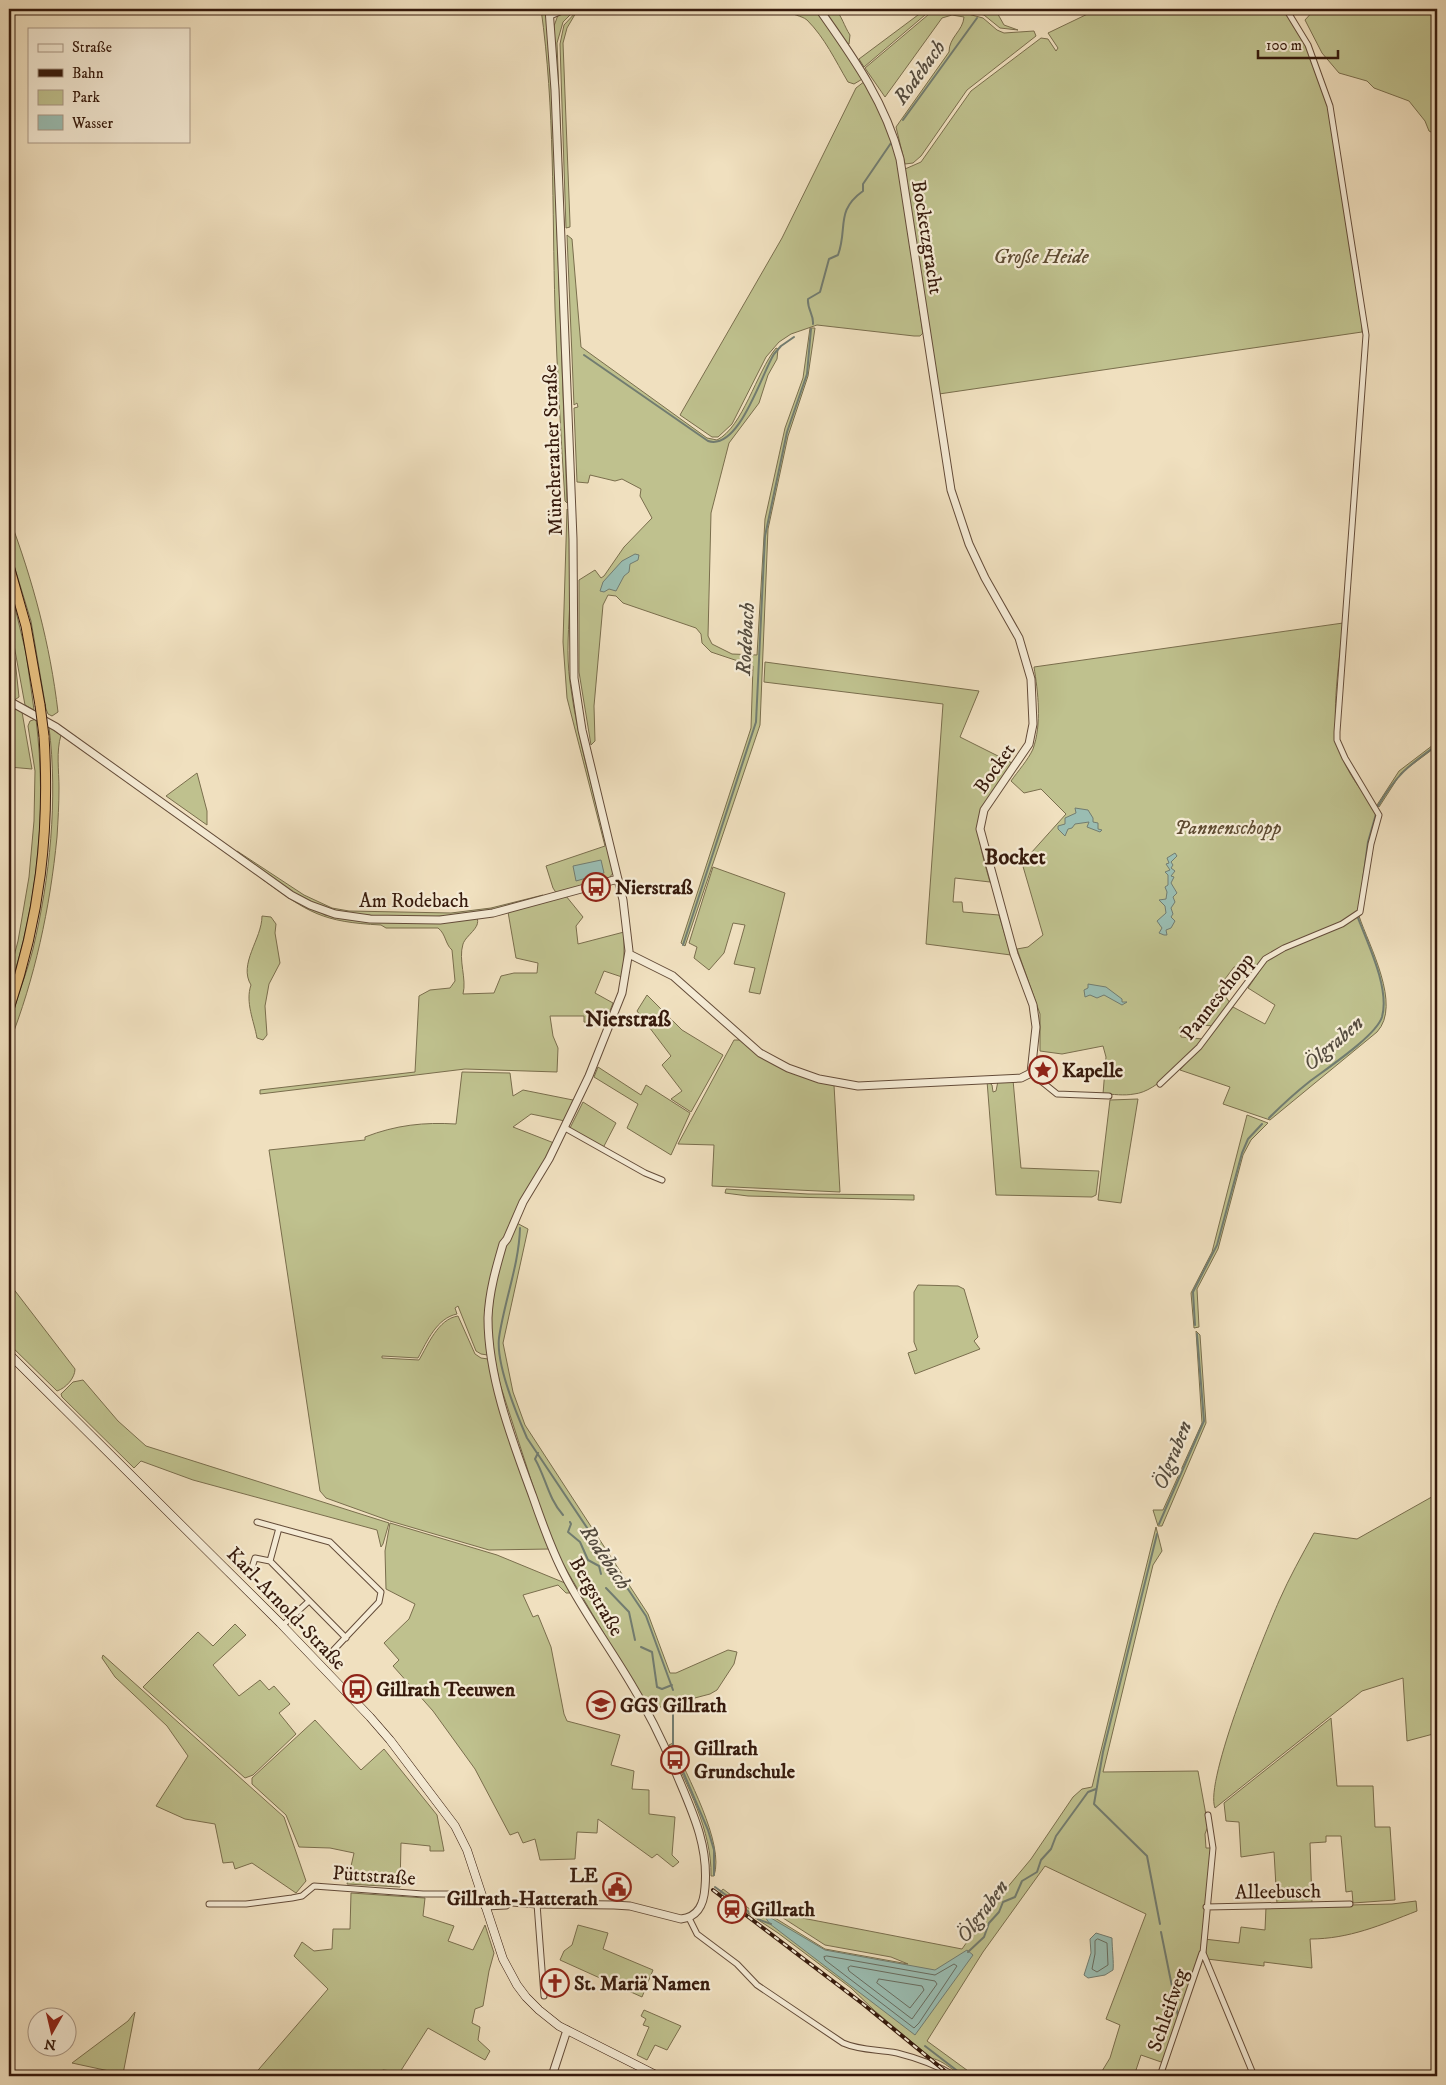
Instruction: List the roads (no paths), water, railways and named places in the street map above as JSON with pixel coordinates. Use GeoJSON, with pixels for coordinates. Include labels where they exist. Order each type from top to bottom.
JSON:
{"type":"FeatureCollection","features":[{"type":"Feature","properties":{"kind":"highway"},"geometry":{"type":"LineString","coordinates":[[9,566],[26,626],[40,705],[47,790],[43,863],[29,943],[9,1009]]}},
{"type":"Feature","properties":{"kind":"main road","name":"Karl-Arnold-Straße"},"geometry":{"type":"LineString","coordinates":[[9,1354],[282,1626],[370,1717],[446,1811],[463,1841],[503,1959],[516,1985],[538,2010],[567,2030],[658,2076]]}},
{"type":"Feature","properties":{"kind":"street","name":"Müncherather Straße"},"geometry":{"type":"LineString","coordinates":[[564,9],[549,12],[556,90],[572,539],[574,678],[582,730],[618,879]]}},
{"type":"Feature","properties":{"kind":"street","name":"Bocketzgracht"},"geometry":{"type":"LineString","coordinates":[[818,9],[866,78],[882,108],[896,144],[951,490]]}},
{"type":"Feature","properties":{"kind":"street","name":"Panneschopp"},"geometry":{"type":"LineString","coordinates":[[1160,1084],[1210,1034],[1265,959],[1284,948],[1342,924],[1360,912],[1371,844],[1379,812],[1365,794],[1337,740],[1366,334],[1330,106],[1308,45],[1286,9]]}},
{"type":"Feature","properties":{"kind":"street","name":"Bocket"},"geometry":{"type":"LineString","coordinates":[[951,490],[969,544],[984,578],[1019,638],[1031,679],[1033,724],[1030,744],[984,810],[980,829],[1011,946],[1033,1005],[1036,1027],[1031,1073]]}},
{"type":"Feature","properties":{"kind":"street","name":"Am Rodebach"},"geometry":{"type":"LineString","coordinates":[[9,701],[56,727],[292,895],[325,912],[370,919],[440,920],[470,918],[618,879]]}},
{"type":"Feature","properties":{"kind":"street"},"geometry":{"type":"LineString","coordinates":[[618,879],[627,921],[629,954],[619,1001],[589,1076],[565,1128],[645,1173],[662,1180]]}},
{"type":"Feature","properties":{"kind":"street"},"geometry":{"type":"LineString","coordinates":[[629,954],[673,976],[760,1053],[788,1068],[830,1083],[858,1086],[985,1080],[1021,1078],[1031,1073],[1057,1094],[1109,1096]]}},
{"type":"Feature","properties":{"kind":"street","name":"Bergstraße"},"geometry":{"type":"LineString","coordinates":[[565,1128],[503,1244],[491,1288],[489,1327],[495,1375],[520,1461],[558,1562],[648,1711],[701,1833],[706,1855],[706,1881],[701,1906],[689,1918]]}},
{"type":"Feature","properties":{"kind":"street"},"geometry":{"type":"LineString","coordinates":[[257,1522],[330,1542],[381,1592],[379,1602],[327,1657]]}},
{"type":"Feature","properties":{"kind":"street"},"geometry":{"type":"LineString","coordinates":[[270,1561],[278,1528]]}},
{"type":"Feature","properties":{"kind":"street"},"geometry":{"type":"LineString","coordinates":[[250,1574],[255,1558],[270,1561],[346,1638]]}},
{"type":"Feature","properties":{"kind":"street"},"geometry":{"type":"LineString","coordinates":[[282,1626],[309,1601]]}},
{"type":"Feature","properties":{"kind":"street"},"geometry":{"type":"LineString","coordinates":[[1208,1815],[1212,1848],[1203,1953],[1254,2076]]}},
{"type":"Feature","properties":{"kind":"street","name":"Püttstraße"},"geometry":{"type":"LineString","coordinates":[[209,1904],[246,1904],[292,1898],[302,1896],[314,1886],[483,1900]]}},
{"type":"Feature","properties":{"kind":"street"},"geometry":{"type":"LineString","coordinates":[[483,1900],[506,1905],[508,1903],[621,1905],[677,1919],[689,1918],[697,1934],[736,1964],[757,1985],[843,2043],[856,2048],[897,2053],[932,2064],[955,2076]]}},
{"type":"Feature","properties":{"kind":"street"},"geometry":{"type":"LineString","coordinates":[[537,1904],[544,1996]]}},
{"type":"Feature","properties":{"kind":"street","name":"Alleebusch"},"geometry":{"type":"LineString","coordinates":[[1206,1907],[1350,1904]]}},
{"type":"Feature","properties":{"kind":"street","name":"Schleifweg"},"geometry":{"type":"LineString","coordinates":[[1160,2076],[1203,1953]]}},
{"type":"Feature","properties":{"kind":"street"},"geometry":{"type":"LineString","coordinates":[[552,2076],[567,2030]]}},
{"type":"Feature","properties":{"kind":"water"},"geometry":{"type":"Polygon","coordinates":[[[635,554],[639,555],[638,560],[630,564],[629,572],[624,576],[616,591],[609,589],[604,592],[600,591],[603,582],[622,561],[635,554]]]}},
{"type":"Feature","properties":{"kind":"water"},"geometry":{"type":"Polygon","coordinates":[[[1075,808],[1088,810],[1093,818],[1093,822],[1098,823],[1098,829],[1102,830],[1100,832],[1087,827],[1089,822],[1075,824],[1072,828],[1068,829],[1065,836],[1058,829],[1058,826],[1065,824],[1065,818],[1076,813],[1075,808]]]}},
{"type":"Feature","properties":{"kind":"water"},"geometry":{"type":"Polygon","coordinates":[[[1175,853],[1177,856],[1171,862],[1173,865],[1171,868],[1175,871],[1171,876],[1174,877],[1171,883],[1177,893],[1173,897],[1175,902],[1171,908],[1173,914],[1171,917],[1175,921],[1171,928],[1166,930],[1167,935],[1164,935],[1159,933],[1162,928],[1157,921],[1166,913],[1165,906],[1159,900],[1166,899],[1167,892],[1165,887],[1168,885],[1168,875],[1165,872],[1170,870],[1166,864],[1169,863],[1167,858],[1175,853]]]}},
{"type":"Feature","properties":{"kind":"water"},"geometry":{"type":"Polygon","coordinates":[[[601,860],[604,873],[576,881],[573,866],[601,860]]]}},
{"type":"Feature","properties":{"kind":"water"},"geometry":{"type":"Polygon","coordinates":[[[1088,984],[1106,987],[1122,999],[1122,1002],[1127,1002],[1122,1005],[1104,995],[1097,998],[1090,995],[1085,997],[1084,990],[1088,988],[1088,984]]]}},
{"type":"Feature","properties":{"kind":"water"},"geometry":{"type":"Polygon","coordinates":[[[765,1917],[771,1918],[825,1950],[935,1970],[967,1950],[973,1955],[915,2035],[770,1924],[765,1917]]]}},
{"type":"Feature","properties":{"kind":"water"},"geometry":{"type":"Polygon","coordinates":[[[1096,1933],[1112,1938],[1113,1970],[1105,1975],[1088,1978],[1084,1975],[1091,1953],[1090,1939],[1096,1933]]]}},
{"type":"Feature","properties":{"kind":"waterway","name":"Rodebach"},"geometry":{"type":"LineString","coordinates":[[903,120],[977,18]]}},
{"type":"Feature","properties":{"kind":"waterway","name":"Rodebach"},"geometry":{"type":"LineString","coordinates":[[813,324],[808,299],[820,292],[829,259],[838,255],[845,213],[854,198],[863,191],[863,184],[891,143]]}},
{"type":"Feature","properties":{"kind":"waterway","name":"Rodebach"},"geometry":{"type":"LineString","coordinates":[[683,945],[756,722],[765,536],[787,432],[807,374],[811,329]]}},
{"type":"Feature","properties":{"kind":"waterway"},"geometry":{"type":"LineString","coordinates":[[584,355],[708,441],[719,441],[730,435],[748,409],[774,354],[781,346],[794,337]]}},
{"type":"Feature","properties":{"kind":"waterway","name":"Ölgraben"},"geometry":{"type":"LineString","coordinates":[[1378,806],[1397,778],[1437,745]]}},
{"type":"Feature","properties":{"kind":"waterway","name":"Ölgraben"},"geometry":{"type":"LineString","coordinates":[[1363,880],[1368,842],[1376,814]]}},
{"type":"Feature","properties":{"kind":"waterway","name":"Ölgraben"},"geometry":{"type":"LineString","coordinates":[[1269,1118],[1304,1086],[1361,1042],[1378,1025],[1382,1017],[1384,1006],[1381,980],[1358,918]]}},
{"type":"Feature","properties":{"kind":"waterway","name":"Ölgraben"},"geometry":{"type":"LineString","coordinates":[[1195,1325],[1193,1292],[1217,1245],[1242,1153],[1248,1139],[1262,1124]]}},
{"type":"Feature","properties":{"kind":"waterway","name":"Rodebach"},"geometry":{"type":"LineString","coordinates":[[520,1228],[517,1256],[499,1338],[501,1361],[508,1389],[527,1438],[646,1616],[673,1690]]}},
{"type":"Feature","properties":{"kind":"waterway","name":"Ölgraben"},"geometry":{"type":"LineString","coordinates":[[1159,1524],[1204,1421],[1197,1334]]}},
{"type":"Feature","properties":{"kind":"waterway","name":"Rodebach"},"geometry":{"type":"LineString","coordinates":[[538,1453],[535,1459],[550,1495],[563,1515]]}},
{"type":"Feature","properties":{"kind":"waterway","name":"Rodebach"},"geometry":{"type":"LineString","coordinates":[[570,1522],[568,1532],[580,1542],[588,1560],[599,1566],[601,1574]]}},
{"type":"Feature","properties":{"kind":"waterway","name":"Ölgraben"},"geometry":{"type":"LineString","coordinates":[[1157,1534],[1103,1752],[1094,1804],[1147,1856],[1160,1924]]}},
{"type":"Feature","properties":{"kind":"waterway","name":"Rodebach"},"geometry":{"type":"LineString","coordinates":[[606,1588],[629,1612],[635,1640]]}},
{"type":"Feature","properties":{"kind":"waterway","name":"Rodebach"},"geometry":{"type":"LineString","coordinates":[[641,1647],[652,1652],[657,1687],[662,1689],[672,1685]]}},
{"type":"Feature","properties":{"kind":"waterway","name":"Rodebach"},"geometry":{"type":"LineString","coordinates":[[673,1711],[673,1748],[708,1830],[714,1850],[714,1875]]}},
{"type":"Feature","properties":{"kind":"waterway","name":"Ölgraben"},"geometry":{"type":"LineString","coordinates":[[968,1952],[984,1937],[989,1923],[999,1912],[1003,1902],[1015,1897],[1022,1881],[1037,1872],[1041,1860],[1051,1849],[1056,1836],[1088,1792],[1096,1789]]}},
{"type":"Feature","properties":{"kind":"waterway","name":"Rodebach"},"geometry":{"type":"LineString","coordinates":[[715,1887],[760,1920],[771,1924]]}},
{"type":"Feature","properties":{"kind":"waterway","name":"Ölgraben"},"geometry":{"type":"LineString","coordinates":[[1161,1932],[1178,2016]]}},
{"type":"Feature","properties":{"kind":"waterway","name":"Rodebach"},"geometry":{"type":"LineString","coordinates":[[925,2046],[964,2076]]}},
{"type":"Feature","properties":{"kind":"railway"},"geometry":{"type":"LineString","coordinates":[[713,1890],[863,2004],[951,2076]]}},
{"type":"Feature","properties":{"kind":"place","name":"Nierstraß"},"geometry":{"type":"Point","coordinates":[596,887]}},
{"type":"Feature","properties":{"kind":"place","name":"Kapelle"},"geometry":{"type":"Point","coordinates":[1043,1070]}},
{"type":"Feature","properties":{"kind":"place","name":"Gillrath Teeuwen"},"geometry":{"type":"Point","coordinates":[357,1689]}},
{"type":"Feature","properties":{"kind":"place","name":"GGS Gillrath"},"geometry":{"type":"Point","coordinates":[601,1705]}},
{"type":"Feature","properties":{"kind":"place","name":"Gillrath Grundschule"},"geometry":{"type":"Point","coordinates":[675,1760]}},
{"type":"Feature","properties":{"kind":"place","name":"LE Gillrath-Hatterath"},"geometry":{"type":"Point","coordinates":[617,1887]}},
{"type":"Feature","properties":{"kind":"place","name":"Gillrath"},"geometry":{"type":"Point","coordinates":[732,1909]}},
{"type":"Feature","properties":{"kind":"place","name":"St. Mariä Namen"},"geometry":{"type":"Point","coordinates":[555,1983]}},
{"type":"Feature","properties":{"kind":"district","name":"Bocket"},"geometry":{"type":"Point","coordinates":[1015,856]}},
{"type":"Feature","properties":{"kind":"district","name":"Nierstraß"},"geometry":{"type":"Point","coordinates":[628,1018]}},
{"type":"Feature","properties":{"kind":"park label","name":"Große Heide"},"geometry":{"type":"Point","coordinates":[1041,256]}},
{"type":"Feature","properties":{"kind":"park label","name":"Pannenschopp"},"geometry":{"type":"Point","coordinates":[1228,827]}}]}
